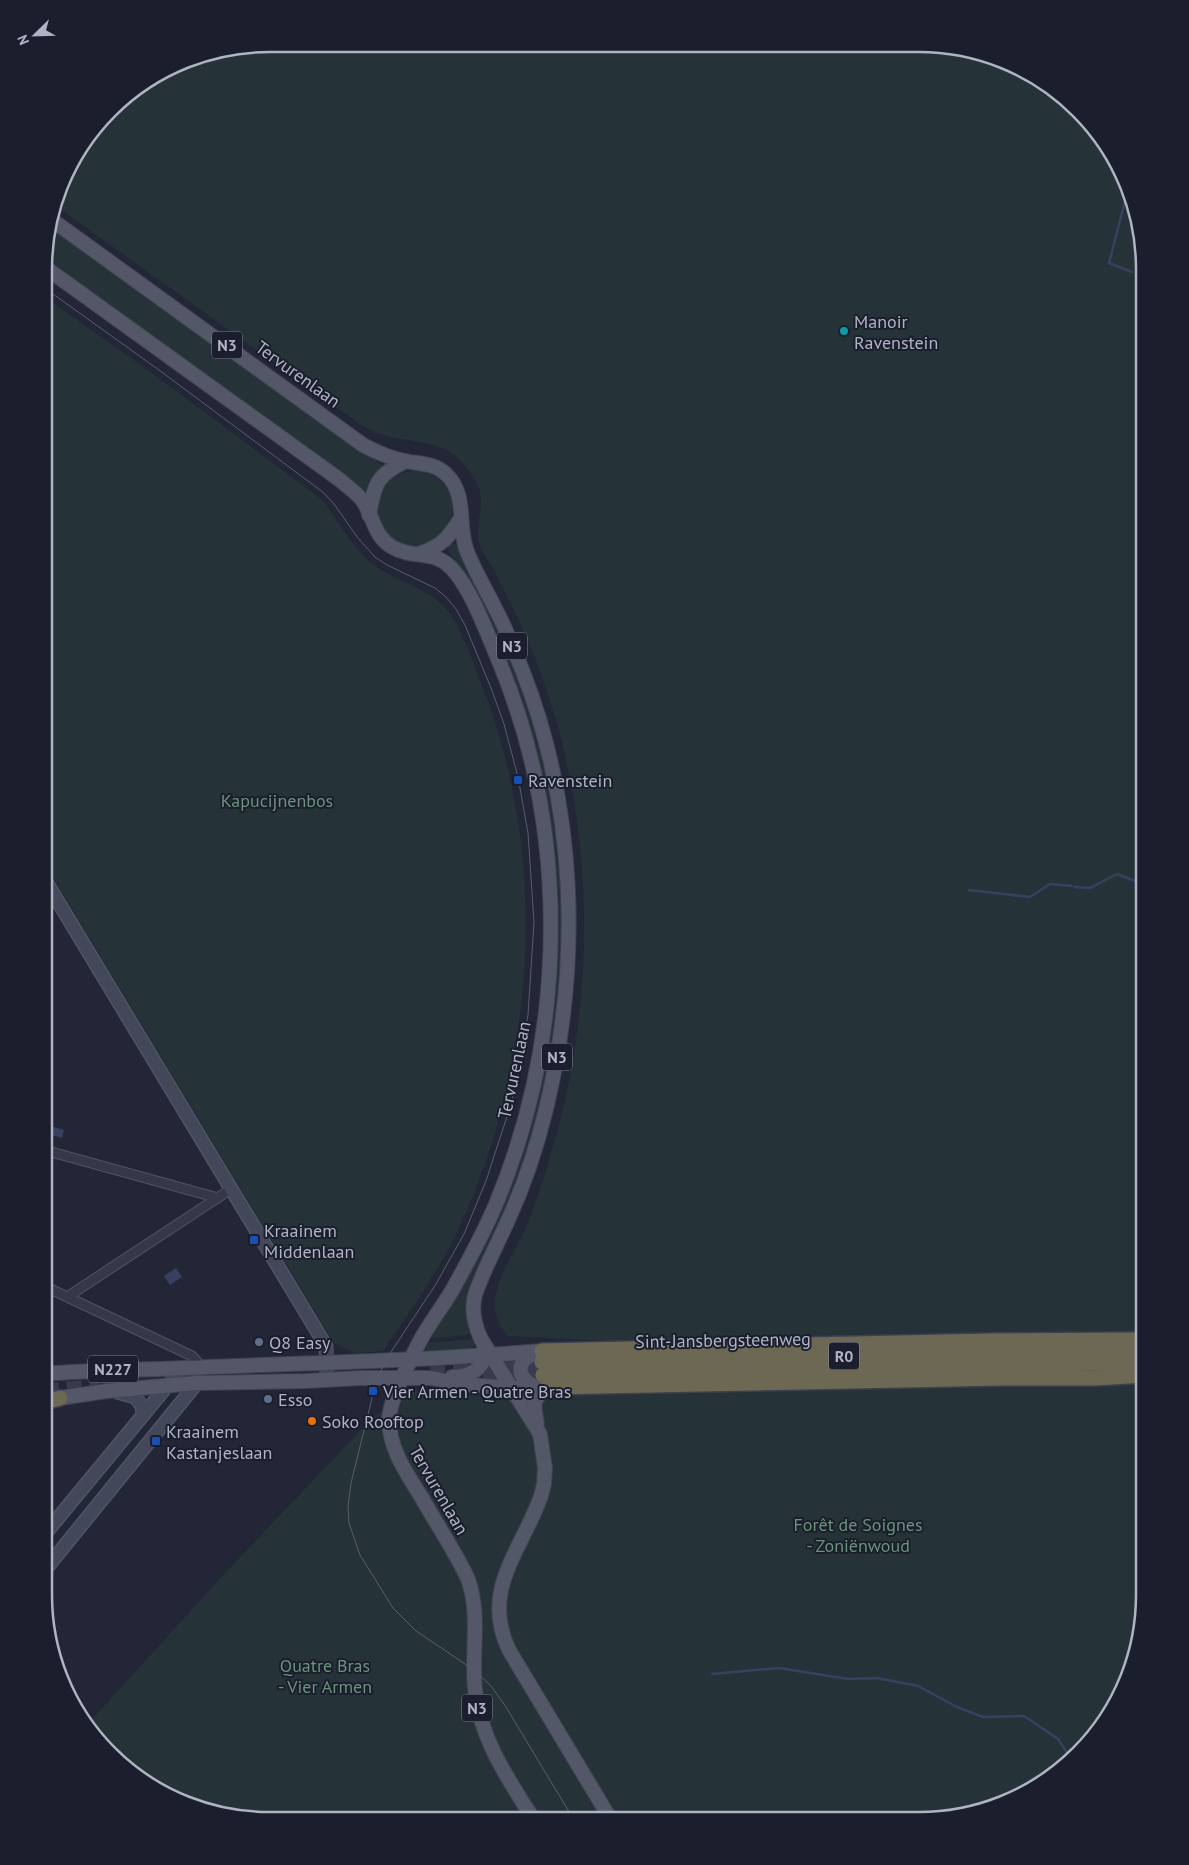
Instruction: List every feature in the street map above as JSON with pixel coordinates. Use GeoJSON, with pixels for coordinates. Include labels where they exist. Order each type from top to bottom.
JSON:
{"type":"FeatureCollection","features":[{"type":"Feature","properties":{"kind":"highway"},"geometry":{"type":"LineString","coordinates":[[542,1372],[991,1341],[1136,1340]]}},
{"type":"Feature","properties":{"kind":"highway","name":"Sint-Jansbergsteenweg"},"geometry":{"type":"LineString","coordinates":[[542,1372],[1136,1350]]}},
{"type":"Feature","properties":{"kind":"highway","name":"Sint-Jansbergsteenweg"},"geometry":{"type":"LineString","coordinates":[[542,1372],[1136,1362]]}},
{"type":"Feature","properties":{"kind":"highway"},"geometry":{"type":"LineString","coordinates":[[542,1372],[1003,1378],[1094,1378],[1136,1375]]}},
{"type":"Feature","properties":{"kind":"highway"},"geometry":{"type":"LineString","coordinates":[[52,1400],[60,1398]]}},
{"type":"Feature","properties":{"kind":"main road","name":"Tervurenlaan"},"geometry":{"type":"LineString","coordinates":[[58,224],[363,444],[378,453],[433,466],[445,473],[459,494],[462,535],[466,551],[501,620],[523,672],[540,723],[553,775],[562,827],[569,914],[567,988],[558,1051],[546,1111],[528,1169],[475,1294],[473,1309],[478,1333],[488,1356]]}},
{"type":"Feature","properties":{"kind":"main road","name":"Tervurenlaan"},"geometry":{"type":"LineString","coordinates":[[52,272],[340,480],[363,502],[374,528],[382,540],[394,548],[406,552],[436,556],[445,562],[455,572],[481,619],[507,679],[521,722],[539,797],[546,849],[550,922],[548,988],[541,1048],[529,1102],[512,1160],[496,1204],[454,1286],[410,1359],[392,1404],[390,1425],[394,1449],[469,1583],[473,1596],[476,1622],[474,1675],[477,1710],[485,1736],[501,1768],[529,1812]]}},
{"type":"Feature","properties":{"kind":"main road"},"geometry":{"type":"LineString","coordinates":[[369,515],[372,496],[378,482],[387,471],[406,461]]}},
{"type":"Feature","properties":{"kind":"main road"},"geometry":{"type":"LineString","coordinates":[[420,554],[444,542],[461,518]]}},
{"type":"Feature","properties":{"kind":"main road"},"geometry":{"type":"LineString","coordinates":[[488,1356],[542,1372]]}},
{"type":"Feature","properties":{"kind":"main road"},"geometry":{"type":"LineString","coordinates":[[488,1356],[540,1434]]}},
{"type":"Feature","properties":{"kind":"main road","name":"N227"},"geometry":{"type":"LineString","coordinates":[[52,1373],[89,1370],[488,1356]]}},
{"type":"Feature","properties":{"kind":"main road","name":"N227"},"geometry":{"type":"LineString","coordinates":[[60,1398],[107,1391],[197,1383],[462,1377],[470,1375],[477,1370],[488,1356]]}},
{"type":"Feature","properties":{"kind":"main road"},"geometry":{"type":"LineString","coordinates":[[431,1378],[460,1384],[511,1388],[542,1372]]}},
{"type":"Feature","properties":{"kind":"main road"},"geometry":{"type":"LineString","coordinates":[[542,1372],[540,1393],[534,1401],[534,1409],[544,1455],[544,1484],[537,1507],[505,1576],[499,1599],[500,1628],[509,1650],[607,1812]]}},
{"type":"Feature","properties":{"kind":"main road"},"geometry":{"type":"LineString","coordinates":[[377,1378],[392,1404]]}},
{"type":"Feature","properties":{"kind":"street"},"geometry":{"type":"LineString","coordinates":[[52,892],[326,1346],[327,1379]]}},
{"type":"Feature","properties":{"kind":"street"},"geometry":{"type":"LineString","coordinates":[[52,1152],[218,1198]]}},
{"type":"Feature","properties":{"kind":"street"},"geometry":{"type":"LineString","coordinates":[[67,1297],[231,1190]]}},
{"type":"Feature","properties":{"kind":"street"},"geometry":{"type":"LineString","coordinates":[[52,1290],[192,1356],[202,1367],[197,1383],[52,1561]]}},
{"type":"Feature","properties":{"kind":"street"},"geometry":{"type":"LineString","coordinates":[[52,1525],[182,1368]]}},
{"type":"Feature","properties":{"kind":"street"},"geometry":{"type":"LineString","coordinates":[[107,1391],[135,1397],[142,1406],[143,1415]]}},
{"type":"Feature","properties":{"kind":"street","name":"N227"},"geometry":{"type":"LineString","coordinates":[[52,1397],[60,1398]]}},
{"type":"Feature","properties":{"kind":"street"},"geometry":{"type":"LineString","coordinates":[[128,1432],[145,1446]]}},
{"type":"Feature","properties":{"kind":"green space"},"geometry":{"type":"Polygon","coordinates":[[[269,52],[920,52],[948,54],[976,60],[1003,69],[1052,97],[1092,137],[1114,173],[1129,213],[1136,255],[1136,1610],[1129,1652],[1120,1679],[1092,1728],[1052,1768],[1016,1790],[976,1805],[934,1812],[241,1811],[213,1805],[186,1796],[149,1776],[126,1759],[106,1739],[92,1720],[226,1572],[361,1430],[372,1423],[373,1417],[399,1402],[406,1388],[495,1397],[609,1394],[607,1341],[508,1336],[499,1324],[495,1309],[495,1298],[500,1279],[528,1223],[555,1140],[566,1097],[581,1002],[584,898],[580,845],[573,793],[562,742],[547,692],[529,643],[503,587],[480,546],[478,530],[481,494],[471,474],[460,460],[443,448],[393,438],[374,432],[360,424],[61,210],[75,173],[89,149],[106,126],[137,97],[173,75],[213,60],[241,54],[269,52]]]}},
{"type":"Feature","properties":{"kind":"green space"},"geometry":{"type":"Polygon","coordinates":[[[56,230],[381,464],[383,467],[373,478],[366,490],[363,491],[52,266],[56,230]]]}},
{"type":"Feature","properties":{"kind":"green space","name":"Kapucijnenbos"},"geometry":{"type":"Polygon","coordinates":[[[52,302],[156,376],[320,498],[356,547],[370,562],[390,575],[433,597],[442,605],[450,614],[464,640],[500,739],[514,800],[523,862],[526,924],[523,986],[515,1049],[501,1110],[483,1170],[459,1228],[414,1306],[383,1351],[354,1353],[334,1343],[52,876],[52,302]]]}},
{"type":"Feature","properties":{"kind":"green space"},"geometry":{"type":"Polygon","coordinates":[[[415,471],[430,474],[442,482],[450,494],[453,509],[450,524],[442,536],[430,544],[415,547],[400,544],[388,536],[380,524],[377,509],[380,494],[388,482],[400,474],[415,471]]]}},
{"type":"Feature","properties":{"kind":"green space"},"geometry":{"type":"Polygon","coordinates":[[[452,543],[455,544],[487,604],[514,666],[535,730],[550,794],[560,860],[563,927],[560,994],[542,1102],[513,1194],[471,1285],[469,1297],[472,1332],[467,1335],[433,1338],[432,1334],[456,1295],[543,1059],[548,819],[466,580],[448,549],[452,543]]]}},
{"type":"Feature","properties":{"kind":"green space"},"geometry":{"type":"Polygon","coordinates":[[[474,1339],[476,1345],[471,1348],[428,1352],[425,1347],[427,1343],[474,1339]]]}},
{"type":"Feature","properties":{"kind":"water"},"geometry":{"type":"Polygon","coordinates":[[[52,1126],[64,1130],[62,1138],[52,1135],[52,1126]]]}},
{"type":"Feature","properties":{"kind":"water"},"geometry":{"type":"Polygon","coordinates":[[[176,1268],[182,1277],[170,1285],[164,1276],[176,1268]]]}},
{"type":"Feature","properties":{"kind":"waterway"},"geometry":{"type":"LineString","coordinates":[[1125,201],[1109,263],[1132,272]]}},
{"type":"Feature","properties":{"kind":"waterway"},"geometry":{"type":"LineString","coordinates":[[1075,887],[1090,888],[1117,874],[1136,881]]}},
{"type":"Feature","properties":{"kind":"waterway"},"geometry":{"type":"LineString","coordinates":[[969,890],[1030,897],[1050,884],[1072,886]]}},
{"type":"Feature","properties":{"kind":"waterway"},"geometry":{"type":"LineString","coordinates":[[712,1674],[779,1668],[848,1679],[877,1678],[918,1686],[957,1707],[983,1717],[1024,1716],[1058,1739],[1068,1754]]}},
{"type":"Feature","properties":{"kind":"tunnel"},"geometry":{"type":"LineString","coordinates":[[430,1365],[542,1362]]}},
{"type":"Feature","properties":{"kind":"tunnel"},"geometry":{"type":"LineString","coordinates":[[460,1375],[543,1375]]}},
{"type":"Feature","properties":{"kind":"tunnel"},"geometry":{"type":"LineString","coordinates":[[52,1390],[100,1386]]}},
{"type":"Feature","properties":{"kind":"tram line"},"geometry":{"type":"LineString","coordinates":[[52,293],[324,493],[375,557],[387,565],[435,588],[446,597],[456,609],[465,625],[504,724],[518,777],[528,833],[534,922],[528,1015],[512,1101],[486,1181],[464,1234],[436,1284],[391,1352],[377,1378],[351,1483],[348,1506],[349,1523],[360,1555],[393,1608],[416,1631],[474,1670],[491,1686],[506,1707],[569,1812]]}},
{"type":"Feature","properties":{"kind":"place","name":"Manoir Ravenstein"},"geometry":{"type":"Point","coordinates":[844,331]}},
{"type":"Feature","properties":{"kind":"place","name":"Ravenstein"},"geometry":{"type":"Point","coordinates":[518,780]}},
{"type":"Feature","properties":{"kind":"place","name":"Kraainem Middenlaan"},"geometry":{"type":"Point","coordinates":[254,1240]}},
{"type":"Feature","properties":{"kind":"place","name":"Q8 Easy"},"geometry":{"type":"Point","coordinates":[259,1342]}},
{"type":"Feature","properties":{"kind":"place","name":"Vier Armen - Quatre Bras"},"geometry":{"type":"Point","coordinates":[373,1391]}},
{"type":"Feature","properties":{"kind":"place","name":"Esso"},"geometry":{"type":"Point","coordinates":[268,1399]}},
{"type":"Feature","properties":{"kind":"place","name":"Soko Rooftop"},"geometry":{"type":"Point","coordinates":[312,1421]}},
{"type":"Feature","properties":{"kind":"place","name":"Kraainem Kastanjeslaan"},"geometry":{"type":"Point","coordinates":[156,1441]}},
{"type":"Feature","properties":{"kind":"park label","name":"Forêt de Soignes - Zoniënwoud"},"geometry":{"type":"Point","coordinates":[858,1534]}},
{"type":"Feature","properties":{"kind":"park label","name":"Quatre Bras - Vier Armen"},"geometry":{"type":"Point","coordinates":[325,1675]}}]}
